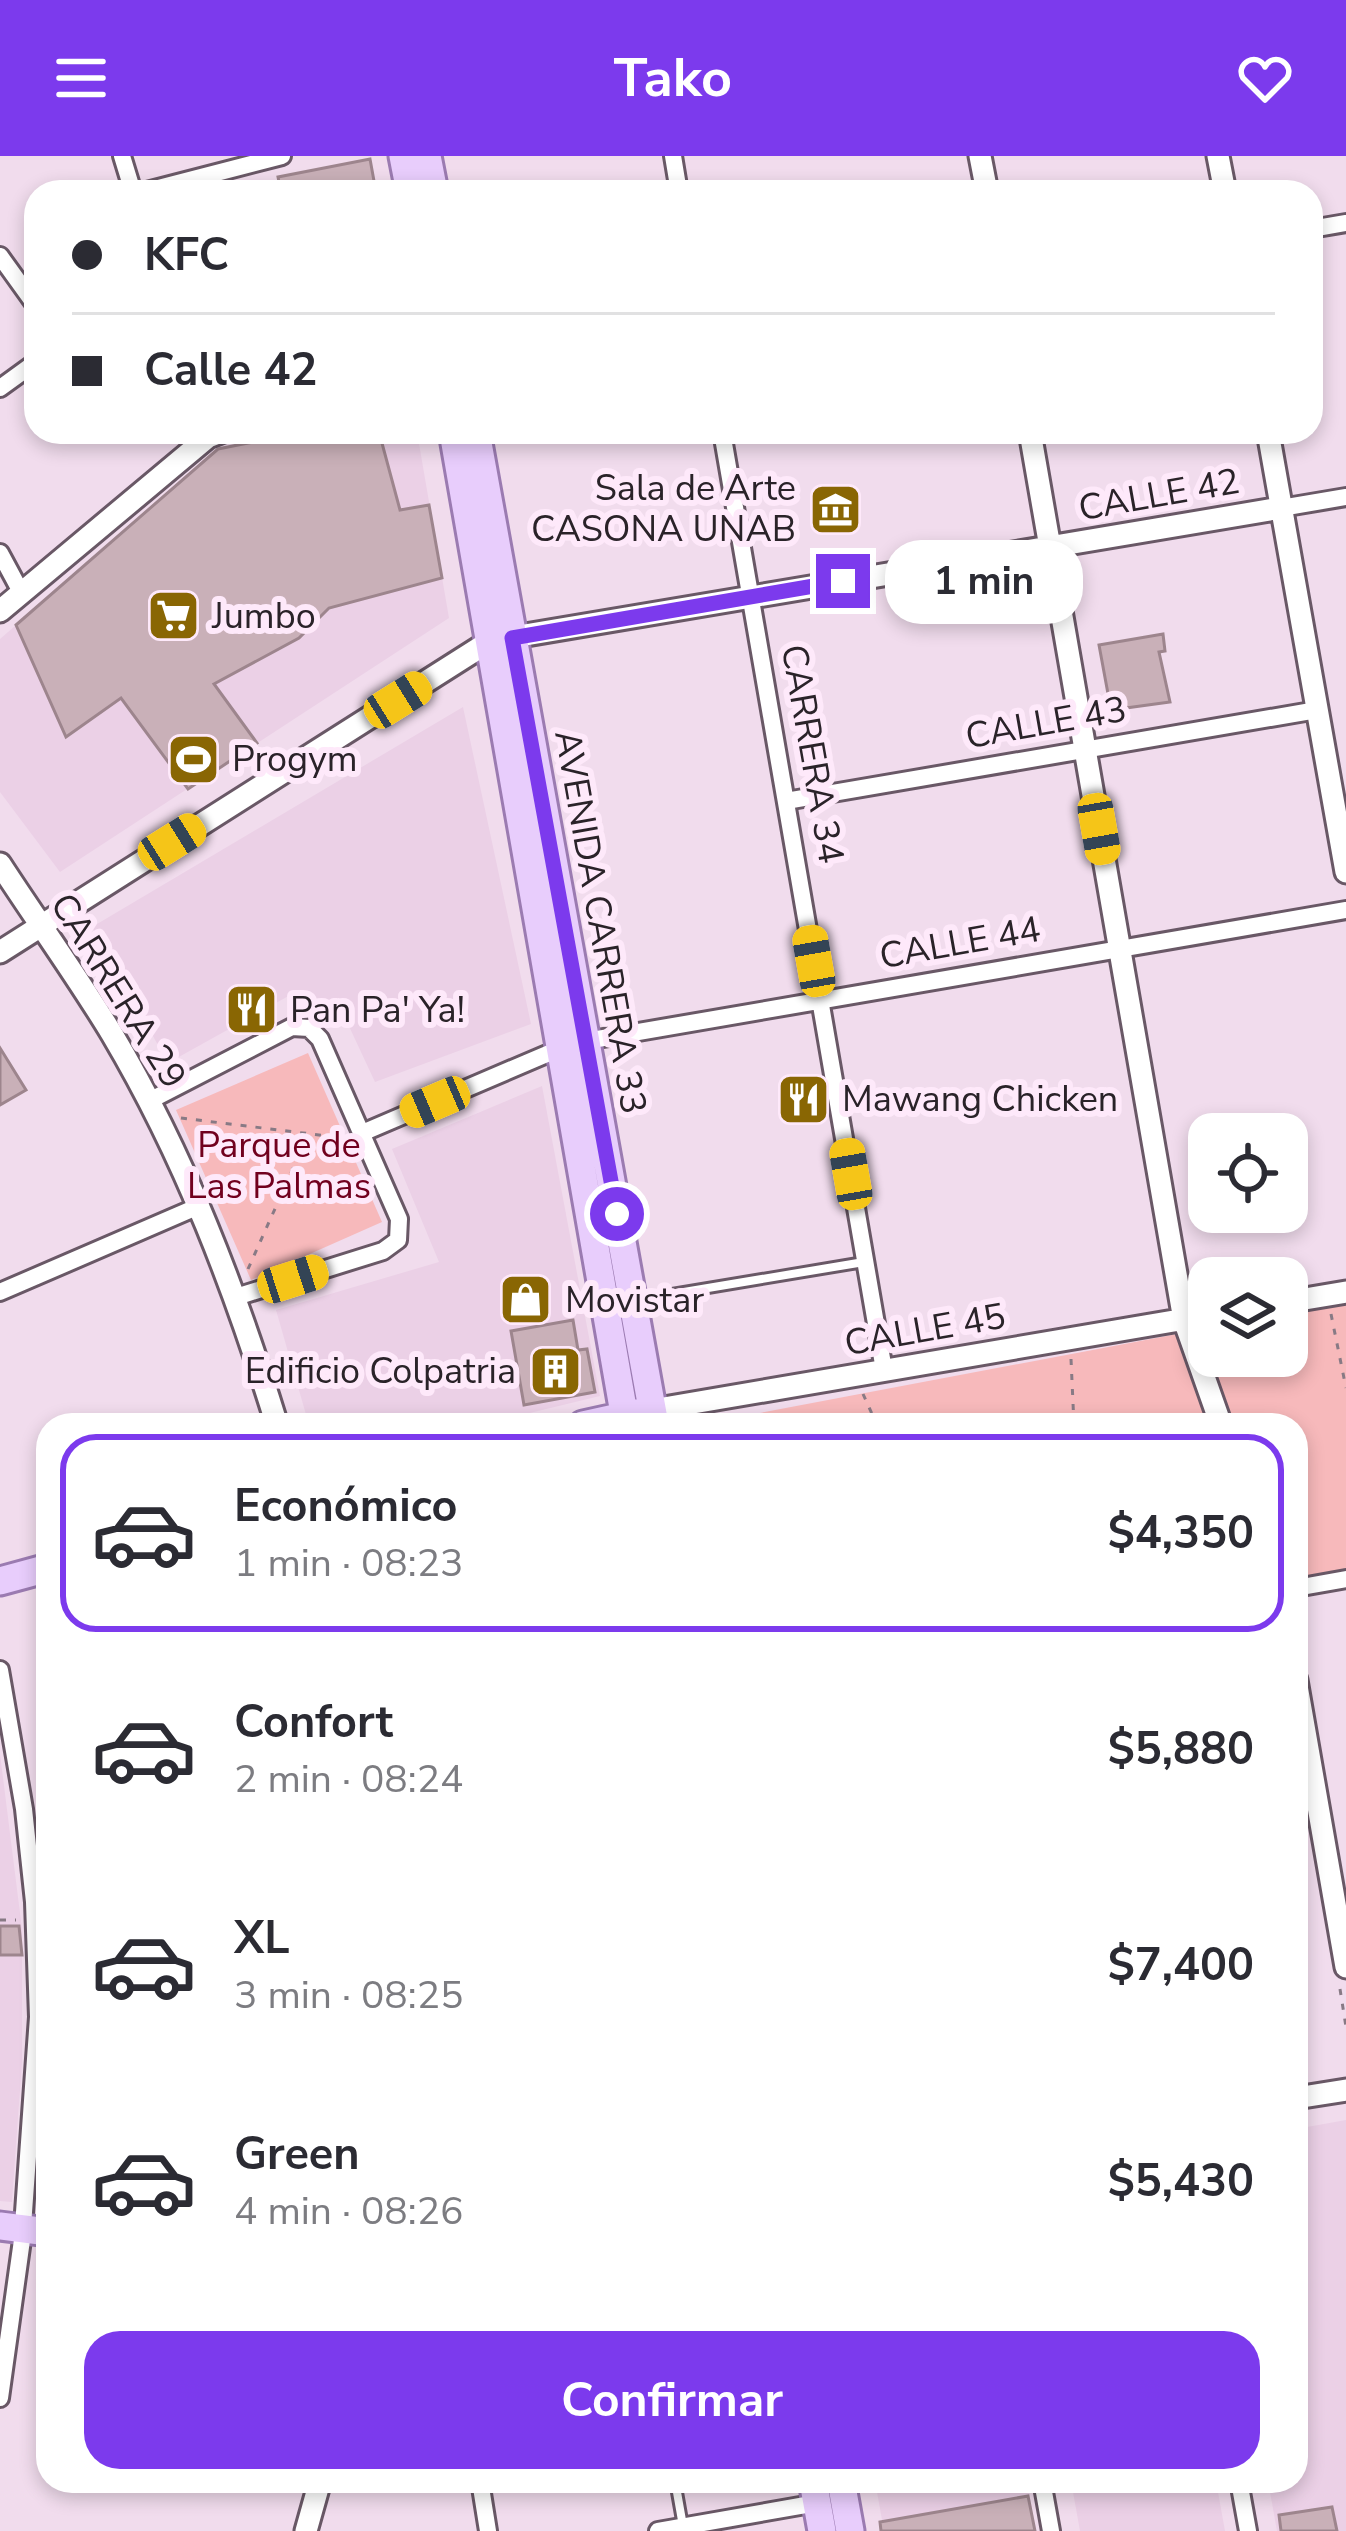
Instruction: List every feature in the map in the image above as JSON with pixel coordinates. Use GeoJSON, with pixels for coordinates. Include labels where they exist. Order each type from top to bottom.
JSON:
{"type":"FeatureCollection","features":[{"type":"Feature","properties":{"kind":"main road","name":"AVENIDA CARRERA 33"},"geometry":{"type":"LineString","coordinates":[[456,444],[501,639],[639,1413]]}},
{"type":"Feature","properties":{"kind":"main road","name":"AVENIDA CARRERA 33"},"geometry":{"type":"LineString","coordinates":[[477,444],[501,639]]}},
{"type":"Feature","properties":{"kind":"main road","name":"AVENIDA CARRERA 33"},"geometry":{"type":"LineString","coordinates":[[573,1044],[632,1300],[640,1413]]}},
{"type":"Feature","properties":{"kind":"main road"},"geometry":{"type":"LineString","coordinates":[[0,1581],[36,1571]]}},
{"type":"Feature","properties":{"kind":"main road"},"geometry":{"type":"LineString","coordinates":[[815,2493],[822,2531]]}},
{"type":"Feature","properties":{"kind":"main road"},"geometry":{"type":"LineString","coordinates":[[843,2493],[850,2531]]}},
{"type":"Feature","properties":{"kind":"street"},"geometry":{"type":"LineString","coordinates":[[189,180],[282,156]]}},
{"type":"Feature","properties":{"kind":"street"},"geometry":{"type":"LineString","coordinates":[[0,256],[24,289]]}},
{"type":"Feature","properties":{"kind":"street"},"geometry":{"type":"LineString","coordinates":[[0,611],[200,444]]}},
{"type":"Feature","properties":{"kind":"street","name":"CARRERA 34"},"geometry":{"type":"LineString","coordinates":[[724,444],[884,1370]]}},
{"type":"Feature","properties":{"kind":"street"},"geometry":{"type":"LineString","coordinates":[[1032,444],[1184,1320],[1217,1413]]}},
{"type":"Feature","properties":{"kind":"street"},"geometry":{"type":"LineString","coordinates":[[1270,444],[1346,872]]}},
{"type":"Feature","properties":{"kind":"street","name":"CALLE 42"},"geometry":{"type":"LineString","coordinates":[[0,952],[501,639],[1346,496]]}},
{"type":"Feature","properties":{"kind":"street"},"geometry":{"type":"LineString","coordinates":[[0,553],[21,592]]}},
{"type":"Feature","properties":{"kind":"street","name":"CALLE 43"},"geometry":{"type":"LineString","coordinates":[[786,801],[1317,710]]}},
{"type":"Feature","properties":{"kind":"street","name":"CARRERA 29"},"geometry":{"type":"LineString","coordinates":[[0,864],[101,1016],[152,1107],[236,1297],[273,1413]]}},
{"type":"Feature","properties":{"kind":"street","name":"CALLE 44"},"geometry":{"type":"LineString","coordinates":[[363,1137],[573,1044],[1346,910]]}},
{"type":"Feature","properties":{"kind":"street"},"geometry":{"type":"LineString","coordinates":[[152,1107],[286,1029],[303,1026],[312,1030],[363,1137],[401,1228],[398,1240],[382,1251],[236,1297]]}},
{"type":"Feature","properties":{"kind":"street"},"geometry":{"type":"LineString","coordinates":[[0,1292],[199,1205]]}},
{"type":"Feature","properties":{"kind":"street","name":"CALLE 45"},"geometry":{"type":"LineString","coordinates":[[670,1413],[884,1370],[1188,1319]]}},
{"type":"Feature","properties":{"kind":"street"},"geometry":{"type":"LineString","coordinates":[[1308,1586],[1346,1580]]}},
{"type":"Feature","properties":{"kind":"street"},"geometry":{"type":"LineString","coordinates":[[0,1670],[36,1872]]}},
{"type":"Feature","properties":{"kind":"street"},"geometry":{"type":"LineString","coordinates":[[1308,1749],[1346,1967]]}},
{"type":"Feature","properties":{"kind":"street"},"geometry":{"type":"LineString","coordinates":[[0,2398],[24,2229],[36,2047]]}},
{"type":"Feature","properties":{"kind":"street"},"geometry":{"type":"LineString","coordinates":[[1308,2096],[1346,2090]]}},
{"type":"Feature","properties":{"kind":"street"},"geometry":{"type":"LineString","coordinates":[[306,2531],[317,2493]]}},
{"type":"Feature","properties":{"kind":"street"},"geometry":{"type":"LineString","coordinates":[[482,2493],[488,2531]]}},
{"type":"Feature","properties":{"kind":"street"},"geometry":{"type":"LineString","coordinates":[[658,2531],[811,2493]]}},
{"type":"Feature","properties":{"kind":"street"},"geometry":{"type":"LineString","coordinates":[[1044,2493],[1051,2531]]}},
{"type":"Feature","properties":{"kind":"street"},"geometry":{"type":"LineString","coordinates":[[1241,2493],[1248,2531]]}},
{"type":"Feature","properties":{"kind":"lane"},"geometry":{"type":"LineString","coordinates":[[632,1300],[866,1262]]}},
{"type":"Feature","properties":{"kind":"lane"},"geometry":{"type":"LineString","coordinates":[[677,2493],[683,2526]]}},
{"type":"Feature","properties":{"kind":"path"},"geometry":{"type":"LineString","coordinates":[[152,1107],[308,1133],[363,1137]]}},
{"type":"Feature","properties":{"kind":"path"},"geometry":{"type":"LineString","coordinates":[[236,1297],[308,1133]]}},
{"type":"Feature","properties":{"kind":"path"},"geometry":{"type":"LineString","coordinates":[[1337,1294],[1346,1388]]}},
{"type":"Feature","properties":{"kind":"path"},"geometry":{"type":"LineString","coordinates":[[1070,1339],[1073,1413]]}},
{"type":"Feature","properties":{"kind":"path"},"geometry":{"type":"LineString","coordinates":[[855,1376],[872,1413]]}},
{"type":"Feature","properties":{"kind":"shaded area","name":"Jumbo"},"geometry":{"type":"Polygon","coordinates":[[[419,444],[449,618],[60,872],[0,792],[0,639],[221,447],[419,444]]]}},
{"type":"Feature","properties":{"kind":"shaded area"},"geometry":{"type":"Polygon","coordinates":[[[463,707],[531,1024],[375,1082],[340,1007],[292,994],[168,1063],[92,927],[463,707]]]}},
{"type":"Feature","properties":{"kind":"shaded area"},"geometry":{"type":"Polygon","coordinates":[[[542,1086],[600,1396],[530,1413],[306,1413],[276,1310],[439,1262],[392,1149],[542,1086]]]}},
{"type":"Feature","properties":{"kind":"shaded area"},"geometry":{"type":"Polygon","coordinates":[[[0,1754],[22,1929],[22,2062],[12,2202],[0,2201],[0,1754]]]}},
{"type":"Feature","properties":{"kind":"shaded area"},"geometry":{"type":"Polygon","coordinates":[[[1346,2120],[1346,2531],[1277,2531],[1270,2493],[1308,2493],[1308,2127],[1346,2120]]]}},
{"type":"Feature","properties":{"kind":"shaded area"},"geometry":{"type":"Polygon","coordinates":[[[877,2493],[1029,2493],[1036,2531],[884,2531],[877,2493]]]}},
{"type":"Feature","properties":{"kind":"shaded area"},"geometry":{"type":"Polygon","coordinates":[[[1073,2493],[1218,2493],[1225,2531],[1080,2531],[1073,2493]]]}},
{"type":"Feature","properties":{"kind":"green space","name":"Parque de Las Palmas"},"geometry":{"type":"Polygon","coordinates":[[[308,1053],[382,1222],[251,1280],[176,1110],[308,1053]]]}},
{"type":"Feature","properties":{"kind":"green space"},"geometry":{"type":"Polygon","coordinates":[[[1346,1302],[1346,1571],[1308,1578],[1308,1413],[759,1413],[1188,1332],[1188,1377],[1308,1377],[1308,1309],[1346,1302]]]}},
{"type":"Feature","properties":{"kind":"building"},"geometry":{"type":"Polygon","coordinates":[[[370,159],[374,180],[279,180],[370,159]]]}},
{"type":"Feature","properties":{"kind":"building","name":"Jumbo"},"geometry":{"type":"Polygon","coordinates":[[[243,444],[382,444],[400,510],[429,505],[442,578],[329,608],[299,638],[214,684],[257,743],[188,789],[121,698],[66,737],[16,625],[218,449],[243,444]]]}},
{"type":"Feature","properties":{"kind":"building"},"geometry":{"type":"Polygon","coordinates":[[[1163,634],[1165,651],[1159,652],[1170,702],[1111,710],[1099,645],[1163,634]]]}},
{"type":"Feature","properties":{"kind":"building"},"geometry":{"type":"Polygon","coordinates":[[[0,1048],[26,1090],[0,1105],[0,1048]]]}},
{"type":"Feature","properties":{"kind":"building","name":"Edificio Colpatria"},"geometry":{"type":"Polygon","coordinates":[[[573,1320],[578,1350],[587,1349],[595,1392],[524,1405],[511,1331],[573,1320]]]}},
{"type":"Feature","properties":{"kind":"building"},"geometry":{"type":"Polygon","coordinates":[[[0,1926],[19,1926],[22,1955],[0,1955],[0,1926]]]}},
{"type":"Feature","properties":{"kind":"building"},"geometry":{"type":"Polygon","coordinates":[[[1028,2496],[1035,2531],[881,2531],[880,2522],[1028,2496]]]}},
{"type":"Feature","properties":{"kind":"building"},"geometry":{"type":"Polygon","coordinates":[[[1332,2507],[1337,2531],[1281,2531],[1279,2515],[1332,2507]]]}},
{"type":"Feature","properties":{"kind":"place","name":"Sala de Arte CASONA UNAB"},"geometry":{"type":"Point","coordinates":[835,509]}},
{"type":"Feature","properties":{"kind":"place","name":"Jumbo"},"geometry":{"type":"Point","coordinates":[173,616]}},
{"type":"Feature","properties":{"kind":"place","name":"Progym"},"geometry":{"type":"Point","coordinates":[193,759]}},
{"type":"Feature","properties":{"kind":"place","name":"Pan Pa' Ya!"},"geometry":{"type":"Point","coordinates":[251,1010]}},
{"type":"Feature","properties":{"kind":"place","name":"Mawang Chicken"},"geometry":{"type":"Point","coordinates":[803,1099]}},
{"type":"Feature","properties":{"kind":"place","name":"Movistar"},"geometry":{"type":"Point","coordinates":[526,1300]}},
{"type":"Feature","properties":{"kind":"place","name":"Edificio Colpatria"},"geometry":{"type":"Point","coordinates":[555,1371]}},
{"type":"Feature","properties":{"kind":"route"},"geometry":{"type":"LineString","coordinates":[[617,1214],[512,638],[843,581]]}}]}
